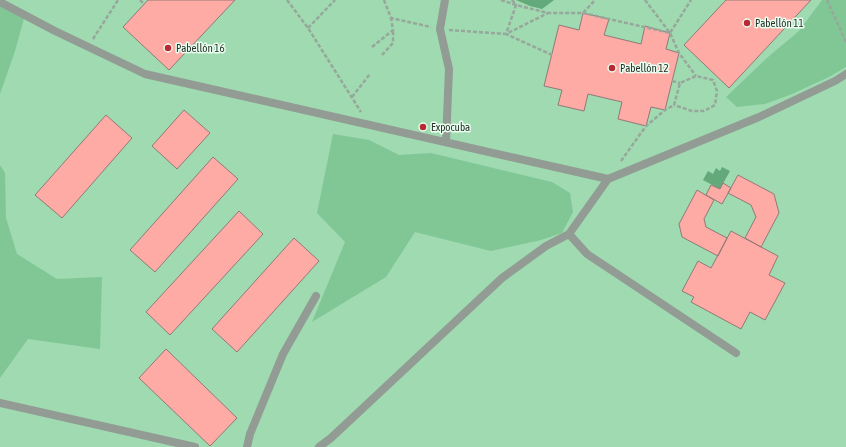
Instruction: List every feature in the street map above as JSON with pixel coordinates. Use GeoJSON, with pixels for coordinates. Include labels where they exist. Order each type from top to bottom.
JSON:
{"type":"FeatureCollection","features":[{"type":"Feature","properties":{"kind":"lane"},"geometry":{"type":"LineString","coordinates":[[445,0],[440,29],[449,69],[446,142]]}},
{"type":"Feature","properties":{"kind":"lane"},"geometry":{"type":"LineString","coordinates":[[0,2],[48,28],[145,74],[608,180]]}},
{"type":"Feature","properties":{"kind":"lane"},"geometry":{"type":"LineString","coordinates":[[319,447],[502,278],[546,246],[569,234],[608,180],[759,117],[835,81],[846,74]]}},
{"type":"Feature","properties":{"kind":"lane"},"geometry":{"type":"LineString","coordinates":[[569,234],[587,254],[736,353]]}},
{"type":"Feature","properties":{"kind":"lane"},"geometry":{"type":"LineString","coordinates":[[247,447],[250,434],[284,354],[316,296]]}},
{"type":"Feature","properties":{"kind":"lane"},"geometry":{"type":"LineString","coordinates":[[0,404],[195,447]]}},
{"type":"Feature","properties":{"kind":"path"},"geometry":{"type":"LineString","coordinates":[[88,47],[118,0]]}},
{"type":"Feature","properties":{"kind":"path"},"geometry":{"type":"LineString","coordinates":[[140,0],[144,4]]}},
{"type":"Feature","properties":{"kind":"path"},"geometry":{"type":"LineString","coordinates":[[287,0],[308,28],[369,125]]}},
{"type":"Feature","properties":{"kind":"path"},"geometry":{"type":"LineString","coordinates":[[308,28],[335,0]]}},
{"type":"Feature","properties":{"kind":"path"},"geometry":{"type":"LineString","coordinates":[[382,55],[393,43],[391,18],[384,0]]}},
{"type":"Feature","properties":{"kind":"path"},"geometry":{"type":"LineString","coordinates":[[500,0],[548,12],[583,13],[670,33]]}},
{"type":"Feature","properties":{"kind":"path"},"geometry":{"type":"LineString","coordinates":[[512,0],[516,5]]}},
{"type":"Feature","properties":{"kind":"path"},"geometry":{"type":"LineString","coordinates":[[583,13],[595,0]]}},
{"type":"Feature","properties":{"kind":"path"},"geometry":{"type":"LineString","coordinates":[[645,0],[670,33],[679,53],[696,76]]}},
{"type":"Feature","properties":{"kind":"path"},"geometry":{"type":"LineString","coordinates":[[670,33],[691,0]]}},
{"type":"Feature","properties":{"kind":"path"},"geometry":{"type":"LineString","coordinates":[[827,0],[846,42]]}},
{"type":"Feature","properties":{"kind":"path"},"geometry":{"type":"LineString","coordinates":[[506,34],[516,5]]}},
{"type":"Feature","properties":{"kind":"path"},"geometry":{"type":"LineString","coordinates":[[506,34],[548,12]]}},
{"type":"Feature","properties":{"kind":"path"},"geometry":{"type":"LineString","coordinates":[[391,18],[440,29],[506,34],[552,55]]}},
{"type":"Feature","properties":{"kind":"path"},"geometry":{"type":"LineString","coordinates":[[372,47],[393,30]]}},
{"type":"Feature","properties":{"kind":"path"},"geometry":{"type":"LineString","coordinates":[[352,97],[370,74]]}},
{"type":"Feature","properties":{"kind":"path"},"geometry":{"type":"LineString","coordinates":[[672,81],[680,83],[696,76],[713,80],[717,91],[715,105],[704,111],[692,111],[674,105]]}},
{"type":"Feature","properties":{"kind":"path"},"geometry":{"type":"LineString","coordinates":[[621,162],[646,126],[665,110],[674,105],[680,83]]}},
{"type":"Feature","properties":{"kind":"shaded area","name":"Expocuba"},"geometry":{"type":"Polygon","coordinates":[[[0,0],[846,0],[846,447],[0,447],[0,0]]]}},
{"type":"Feature","properties":{"kind":"shaded area"},"geometry":{"type":"Polygon","coordinates":[[[516,0],[554,0],[542,9],[516,0]]]}},
{"type":"Feature","properties":{"kind":"shaded area"},"geometry":{"type":"Polygon","coordinates":[[[822,0],[846,0],[846,67],[829,77],[792,94],[765,104],[737,107],[726,97],[768,57],[799,31],[822,0]]]}},
{"type":"Feature","properties":{"kind":"shaded area"},"geometry":{"type":"Polygon","coordinates":[[[0,2],[25,15],[15,51],[0,94],[0,2]]]}},
{"type":"Feature","properties":{"kind":"shaded area"},"geometry":{"type":"Polygon","coordinates":[[[333,134],[369,140],[399,155],[431,153],[552,182],[570,193],[573,212],[562,233],[541,240],[491,251],[415,232],[386,277],[312,322],[345,242],[317,213],[333,134]]]}},
{"type":"Feature","properties":{"kind":"shaded area"},"geometry":{"type":"Polygon","coordinates":[[[0,165],[5,173],[6,218],[17,254],[57,279],[102,277],[100,349],[28,339],[0,378],[0,165]]]}},
{"type":"Feature","properties":{"kind":"shaded area"},"geometry":{"type":"Polygon","coordinates":[[[722,167],[730,171],[720,189],[703,180],[708,171],[713,174],[716,168],[720,171],[722,167]]]}},
{"type":"Feature","properties":{"kind":"building","name":"Pabellón 16"},"geometry":{"type":"Polygon","coordinates":[[[148,0],[235,0],[169,70],[123,27],[148,0]]]}},
{"type":"Feature","properties":{"kind":"building","name":"Pabellón 11"},"geometry":{"type":"Polygon","coordinates":[[[726,0],[811,0],[729,88],[684,45],[726,0]]]}},
{"type":"Feature","properties":{"kind":"building","name":"Pabellón 12"},"geometry":{"type":"Polygon","coordinates":[[[583,13],[609,19],[604,35],[641,44],[645,26],[670,33],[666,49],[679,53],[665,110],[651,107],[646,126],[618,119],[622,102],[588,94],[584,111],[558,105],[562,90],[544,86],[559,25],[579,30],[583,13]]]}},
{"type":"Feature","properties":{"kind":"building"},"geometry":{"type":"Polygon","coordinates":[[[184,110],[210,133],[177,169],[152,146],[184,110]]]}},
{"type":"Feature","properties":{"kind":"building"},"geometry":{"type":"Polygon","coordinates":[[[106,115],[132,138],[62,218],[35,195],[106,115]]]}},
{"type":"Feature","properties":{"kind":"building"},"geometry":{"type":"Polygon","coordinates":[[[213,157],[238,179],[155,272],[130,250],[213,157]]]}},
{"type":"Feature","properties":{"kind":"building"},"geometry":{"type":"Polygon","coordinates":[[[738,175],[774,194],[779,213],[761,247],[745,238],[756,217],[751,205],[728,193],[738,175]]]}},
{"type":"Feature","properties":{"kind":"building"},"geometry":{"type":"Polygon","coordinates":[[[723,183],[731,188],[722,204],[706,195],[711,185],[720,189],[723,183]]]}},
{"type":"Feature","properties":{"kind":"building"},"geometry":{"type":"Polygon","coordinates":[[[697,190],[714,200],[704,219],[706,227],[727,238],[718,256],[682,237],[679,224],[697,190]]]}},
{"type":"Feature","properties":{"kind":"building"},"geometry":{"type":"Polygon","coordinates":[[[239,211],[263,234],[170,335],[146,312],[239,211]]]}},
{"type":"Feature","properties":{"kind":"building"},"geometry":{"type":"Polygon","coordinates":[[[731,231],[778,256],[769,275],[785,283],[765,320],[750,312],[741,329],[691,302],[694,297],[682,291],[698,261],[711,268],[731,231]]]}},
{"type":"Feature","properties":{"kind":"building"},"geometry":{"type":"Polygon","coordinates":[[[294,238],[319,261],[237,352],[212,329],[294,238]]]}},
{"type":"Feature","properties":{"kind":"building"},"geometry":{"type":"Polygon","coordinates":[[[166,349],[237,418],[210,446],[139,378],[166,349]]]}},
{"type":"Feature","properties":{"kind":"place","name":"Pabellón 11"},"geometry":{"type":"Point","coordinates":[747,23]}},
{"type":"Feature","properties":{"kind":"place","name":"Pabellón 16"},"geometry":{"type":"Point","coordinates":[168,48]}},
{"type":"Feature","properties":{"kind":"place","name":"Pabellón 12"},"geometry":{"type":"Point","coordinates":[612,68]}},
{"type":"Feature","properties":{"kind":"place","name":"Expocuba"},"geometry":{"type":"Point","coordinates":[423,127]}}]}
